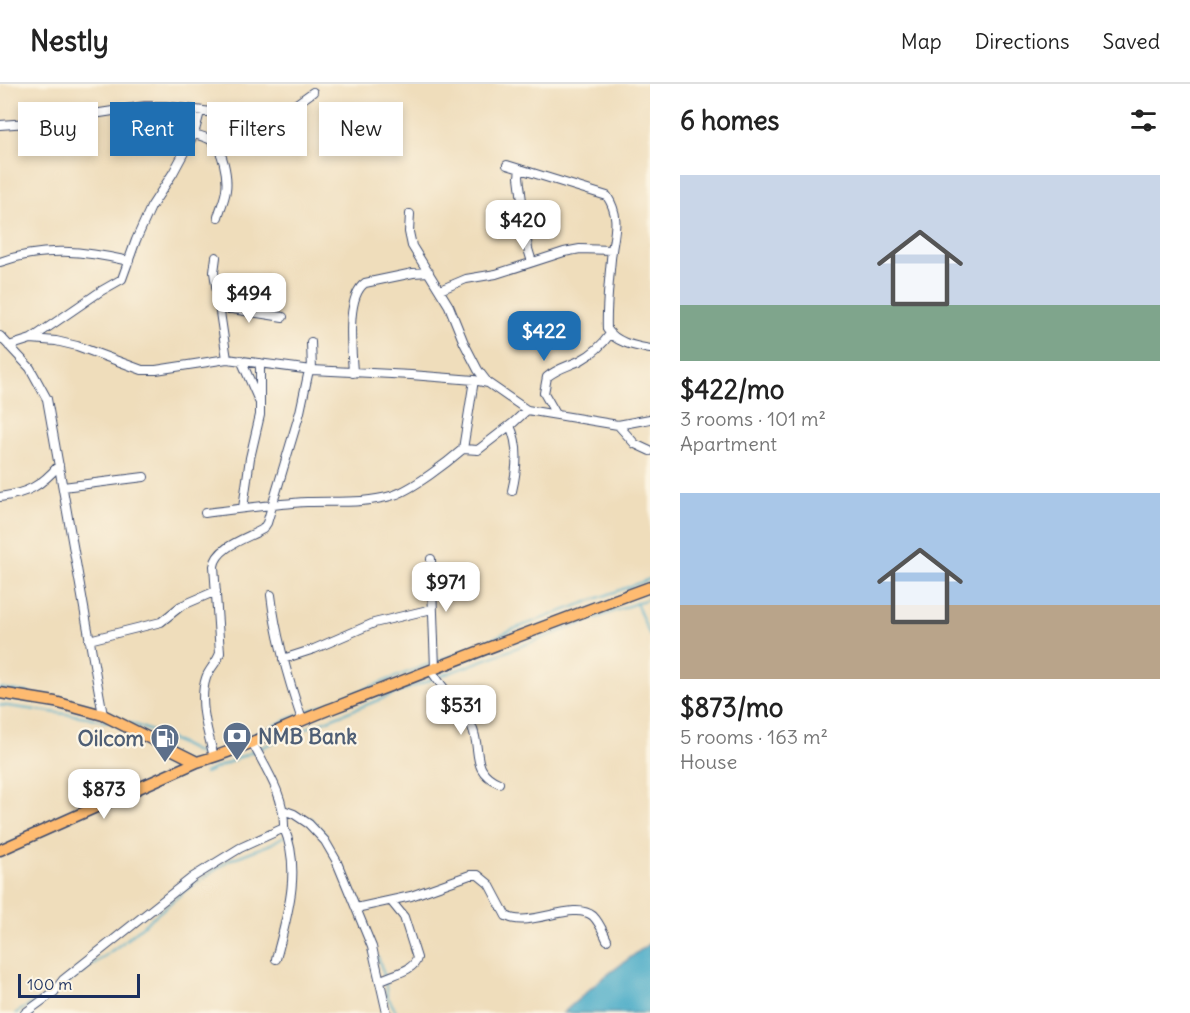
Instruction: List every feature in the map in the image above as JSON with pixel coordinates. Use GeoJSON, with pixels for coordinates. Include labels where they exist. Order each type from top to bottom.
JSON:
{"type":"FeatureCollection","features":[{"type":"Feature","properties":{"kind":"main road"},"geometry":{"type":"LineString","coordinates":[[0,850],[197,762],[650,587]]}},
{"type":"Feature","properties":{"kind":"main road"},"geometry":{"type":"LineString","coordinates":[[0,693],[55,702],[104,715],[197,762]]}},
{"type":"Feature","properties":{"kind":"street"},"geometry":{"type":"LineString","coordinates":[[0,125],[42,122],[145,106],[257,116],[292,107],[313,92]]}},
{"type":"Feature","properties":{"kind":"street"},"geometry":{"type":"LineString","coordinates":[[195,130],[200,112]]}},
{"type":"Feature","properties":{"kind":"street"},"geometry":{"type":"LineString","coordinates":[[195,134],[213,142],[222,158],[226,190],[218,218]]}},
{"type":"Feature","properties":{"kind":"street"},"geometry":{"type":"LineString","coordinates":[[9,346],[31,339],[86,300],[122,279],[151,207],[182,156]]}},
{"type":"Feature","properties":{"kind":"street"},"geometry":{"type":"LineString","coordinates":[[507,165],[607,196],[614,210],[616,223],[607,329],[610,334],[622,342],[650,349]]}},
{"type":"Feature","properties":{"kind":"street"},"geometry":{"type":"LineString","coordinates":[[520,169],[519,177],[531,262]]}},
{"type":"Feature","properties":{"kind":"street"},"geometry":{"type":"LineString","coordinates":[[410,214],[409,232],[412,246],[450,306],[464,343],[478,370],[488,383],[527,410],[618,425],[650,419]]}},
{"type":"Feature","properties":{"kind":"street"},"geometry":{"type":"LineString","coordinates":[[440,290],[466,279],[496,274],[580,249],[612,250]]}},
{"type":"Feature","properties":{"kind":"street"},"geometry":{"type":"LineString","coordinates":[[0,262],[26,254],[54,250],[93,253],[129,261]]}},
{"type":"Feature","properties":{"kind":"street"},"geometry":{"type":"LineString","coordinates":[[216,257],[214,272],[228,359]]}},
{"type":"Feature","properties":{"kind":"street"},"geometry":{"type":"LineString","coordinates":[[353,373],[352,307],[361,286],[365,283],[413,273],[429,272]]}},
{"type":"Feature","properties":{"kind":"street"},"geometry":{"type":"LineString","coordinates":[[219,307],[283,316]]}},
{"type":"Feature","properties":{"kind":"street"},"geometry":{"type":"LineString","coordinates":[[556,414],[544,393],[547,377],[563,366],[584,358],[602,344],[610,334]]}},
{"type":"Feature","properties":{"kind":"street"},"geometry":{"type":"LineString","coordinates":[[0,336],[30,368],[47,399],[88,640],[104,715]]}},
{"type":"Feature","properties":{"kind":"street"},"geometry":{"type":"LineString","coordinates":[[31,339],[74,345],[142,370],[228,359],[310,370],[411,375],[488,383]]}},
{"type":"Feature","properties":{"kind":"street"},"geometry":{"type":"LineString","coordinates":[[214,757],[206,722],[204,688],[208,672],[217,662],[220,653],[215,559],[222,551],[263,529],[274,505],[310,370],[311,342]]}},
{"type":"Feature","properties":{"kind":"street"},"geometry":{"type":"LineString","coordinates":[[241,360],[261,406]]}},
{"type":"Feature","properties":{"kind":"street"},"geometry":{"type":"LineString","coordinates":[[243,508],[261,406],[260,363]]}},
{"type":"Feature","properties":{"kind":"street"},"geometry":{"type":"LineString","coordinates":[[464,449],[474,380]]}},
{"type":"Feature","properties":{"kind":"street"},"geometry":{"type":"LineString","coordinates":[[205,513],[309,502],[345,503],[396,494],[421,480],[464,449],[478,450],[527,410]]}},
{"type":"Feature","properties":{"kind":"street"},"geometry":{"type":"LineString","coordinates":[[618,425],[635,444],[650,451]]}},
{"type":"Feature","properties":{"kind":"street"},"geometry":{"type":"LineString","coordinates":[[510,426],[517,449],[512,491]]}},
{"type":"Feature","properties":{"kind":"street"},"geometry":{"type":"LineString","coordinates":[[0,497],[19,493],[44,482],[59,465]]}},
{"type":"Feature","properties":{"kind":"street"},"geometry":{"type":"LineString","coordinates":[[63,487],[144,477]]}},
{"type":"Feature","properties":{"kind":"street"},"geometry":{"type":"LineString","coordinates":[[431,559],[433,669],[472,726],[476,738],[477,759],[483,772],[490,780],[499,783]]}},
{"type":"Feature","properties":{"kind":"street"},"geometry":{"type":"LineString","coordinates":[[88,640],[161,622],[181,606],[216,591]]}},
{"type":"Feature","properties":{"kind":"street"},"geometry":{"type":"LineString","coordinates":[[272,595],[274,619],[283,659],[302,720]]}},
{"type":"Feature","properties":{"kind":"street"},"geometry":{"type":"LineString","coordinates":[[283,659],[374,623],[432,609]]}},
{"type":"Feature","properties":{"kind":"street"},"geometry":{"type":"LineString","coordinates":[[252,742],[272,779],[283,810],[289,850],[292,880],[290,898],[276,959]]}},
{"type":"Feature","properties":{"kind":"street"},"geometry":{"type":"LineString","coordinates":[[283,810],[309,824],[325,841],[336,860],[372,947],[387,1013]]}},
{"type":"Feature","properties":{"kind":"street"},"geometry":{"type":"LineString","coordinates":[[25,1013],[54,992],[63,980],[193,878],[240,848],[284,828]]}},
{"type":"Feature","properties":{"kind":"street"},"geometry":{"type":"LineString","coordinates":[[356,908],[391,901],[470,875],[478,875],[489,884],[506,916],[520,921],[577,911],[587,912],[598,922],[607,940]]}},
{"type":"Feature","properties":{"kind":"street"},"geometry":{"type":"LineString","coordinates":[[381,980],[411,968],[416,964],[417,958],[404,917],[391,901]]}},
{"type":"Feature","properties":{"kind":"water"},"geometry":{"type":"Polygon","coordinates":[[[650,943],[650,1013],[563,1013],[599,981],[650,943]]]}},
{"type":"Feature","properties":{"kind":"waterway"},"geometry":{"type":"LineString","coordinates":[[437,661],[468,650],[511,630],[650,579]]}},
{"type":"Feature","properties":{"kind":"waterway"},"geometry":{"type":"LineString","coordinates":[[438,677],[650,598]]}},
{"type":"Feature","properties":{"kind":"waterway"},"geometry":{"type":"LineString","coordinates":[[636,603],[650,636]]}},
{"type":"Feature","properties":{"kind":"waterway"},"geometry":{"type":"LineString","coordinates":[[303,713],[432,663]]}},
{"type":"Feature","properties":{"kind":"waterway"},"geometry":{"type":"LineString","coordinates":[[205,773],[294,733],[433,679]]}},
{"type":"Feature","properties":{"kind":"waterway"},"geometry":{"type":"LineString","coordinates":[[0,688],[30,693]]}},
{"type":"Feature","properties":{"kind":"waterway"},"geometry":{"type":"LineString","coordinates":[[0,705],[107,722]]}},
{"type":"Feature","properties":{"kind":"waterway"},"geometry":{"type":"LineString","coordinates":[[221,749],[298,715]]}},
{"type":"Feature","properties":{"kind":"waterway"},"geometry":{"type":"LineString","coordinates":[[131,723],[171,739],[202,755]]}},
{"type":"Feature","properties":{"kind":"waterway"},"geometry":{"type":"LineString","coordinates":[[160,749],[180,761],[187,762]]}},
{"type":"Feature","properties":{"kind":"waterway"},"geometry":{"type":"LineString","coordinates":[[311,818],[326,836]]}},
{"type":"Feature","properties":{"kind":"waterway"},"geometry":{"type":"LineString","coordinates":[[62,987],[121,944],[185,891],[229,860],[271,844],[284,836]]}},
{"type":"Feature","properties":{"kind":"waterway"},"geometry":{"type":"LineString","coordinates":[[343,867],[368,926]]}},
{"type":"Feature","properties":{"kind":"waterway"},"geometry":{"type":"LineString","coordinates":[[378,957],[385,978],[387,996],[397,1013]]}},
{"type":"Feature","properties":{"kind":"waterway"},"geometry":{"type":"LineString","coordinates":[[16,1013],[36,1001]]}},
{"type":"Feature","properties":{"kind":"place","name":"NMB Bank"},"geometry":{"type":"Point","coordinates":[237,762]}},
{"type":"Feature","properties":{"kind":"place","name":"Oilcom"},"geometry":{"type":"Point","coordinates":[165,764]}}]}
